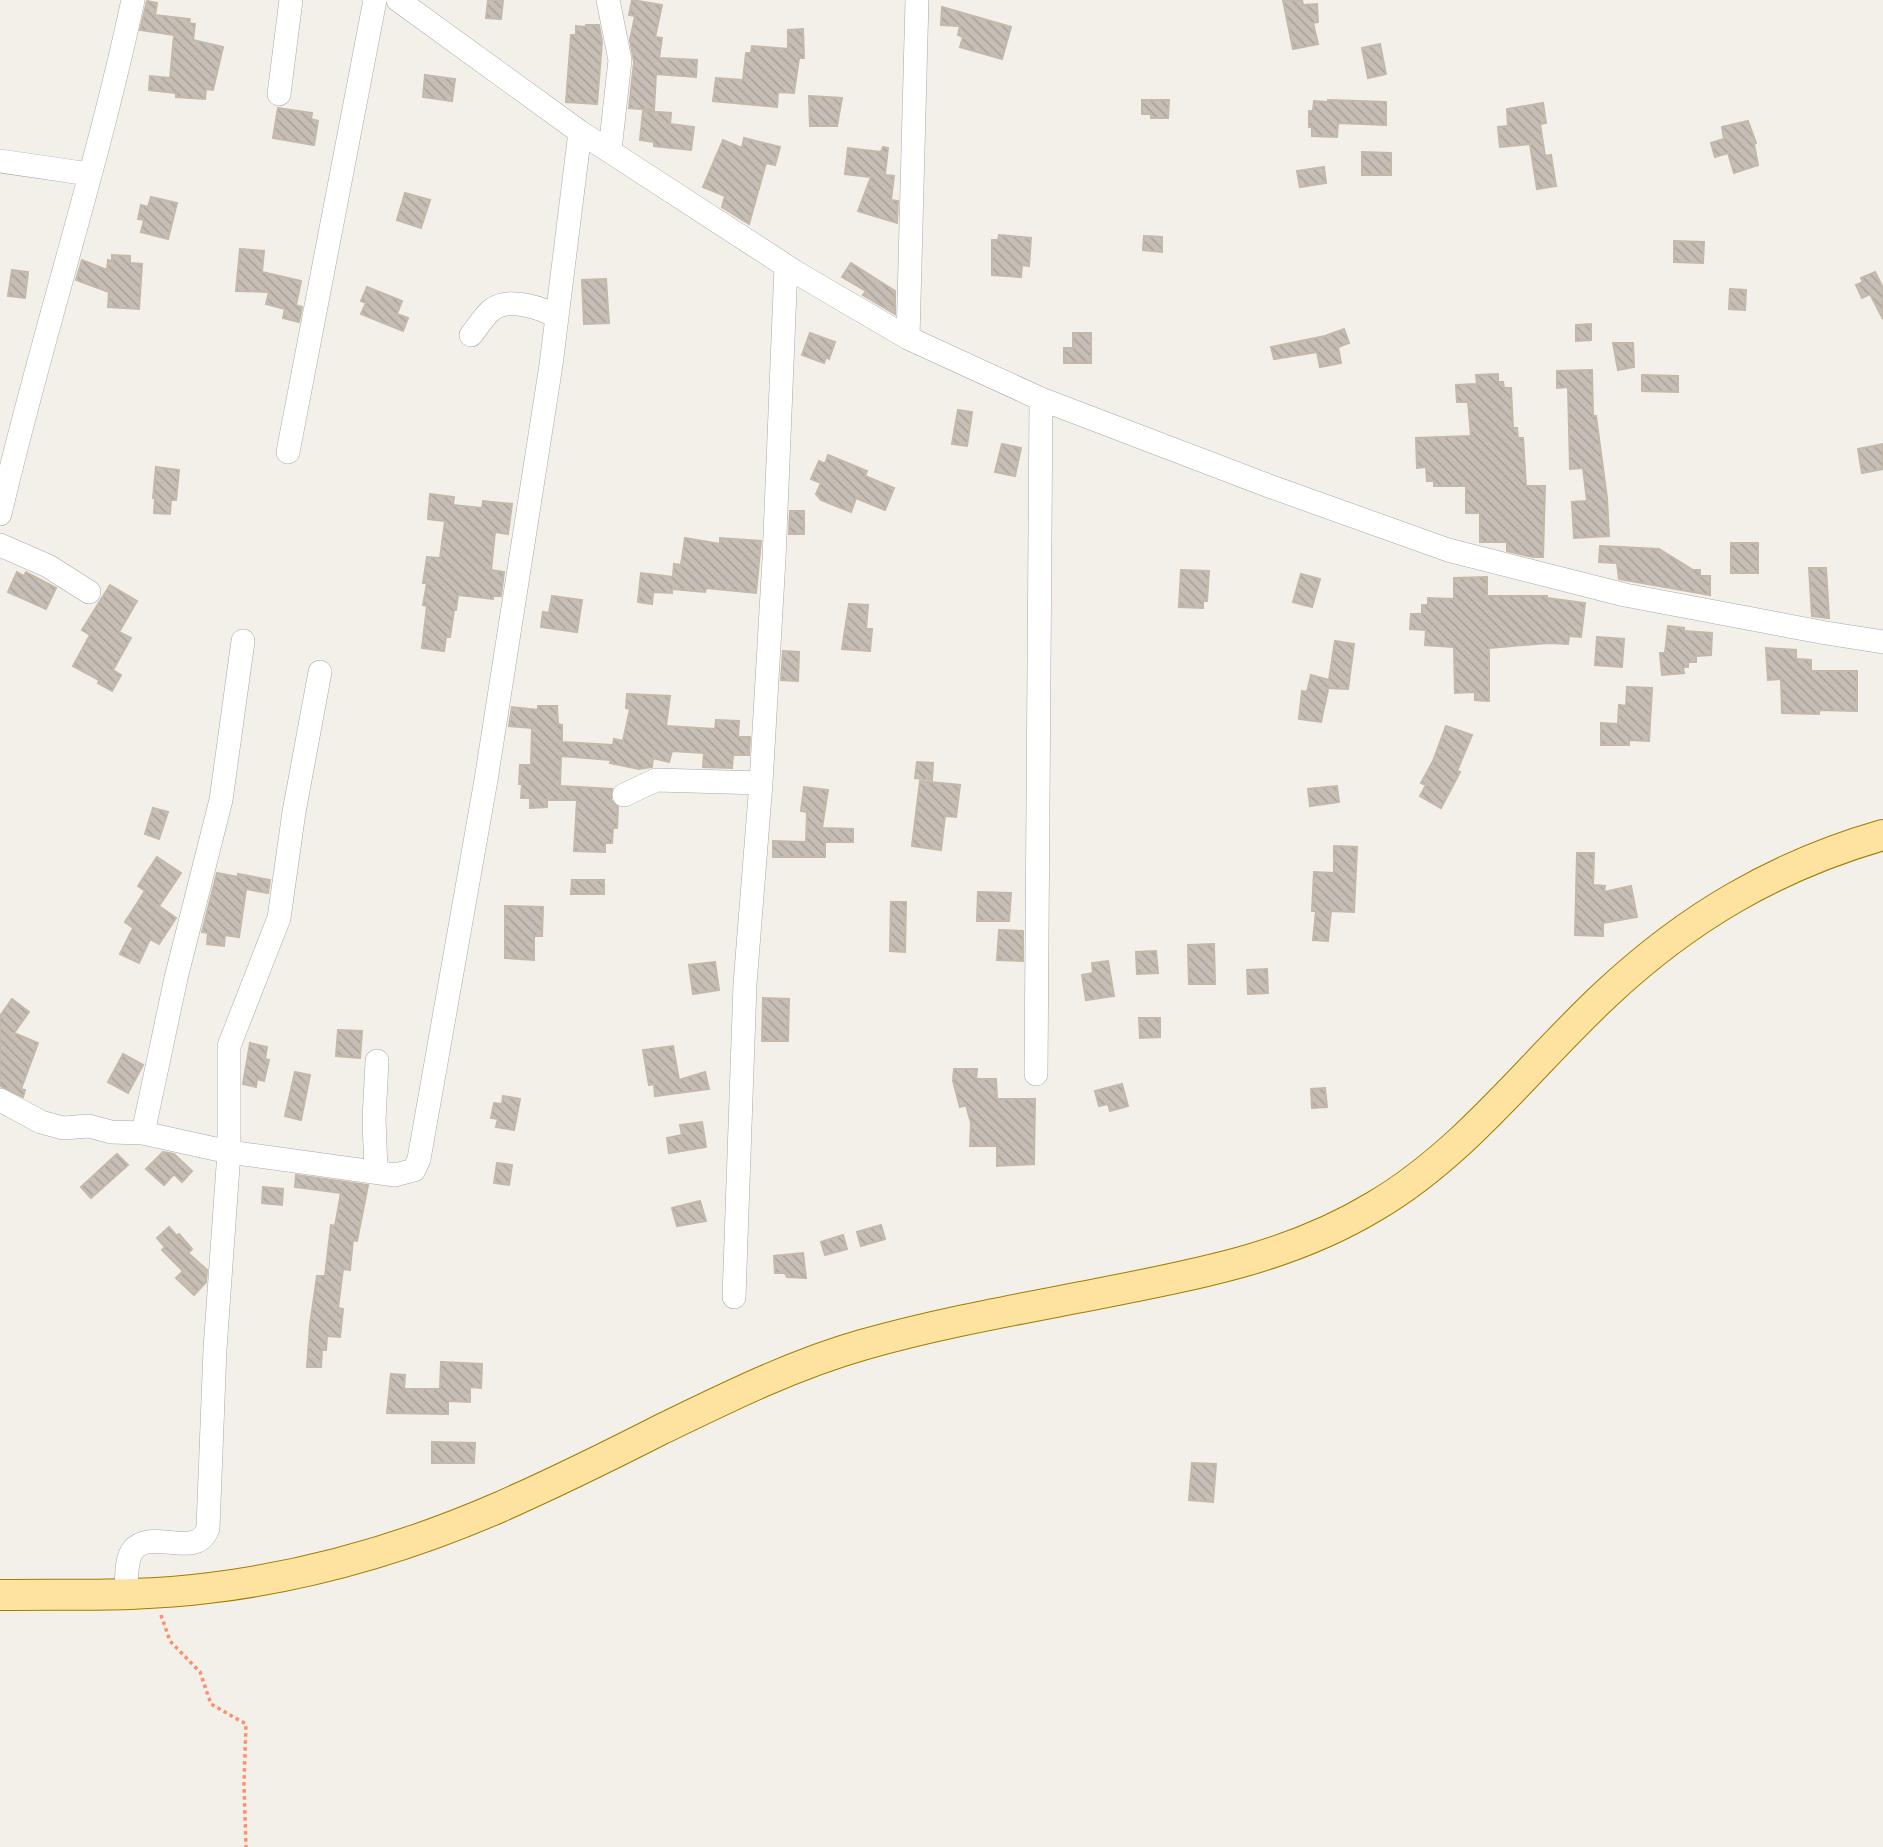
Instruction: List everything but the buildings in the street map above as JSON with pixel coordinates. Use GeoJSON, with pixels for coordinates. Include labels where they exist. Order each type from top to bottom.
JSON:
{"type":"FeatureCollection","features":[{"type":"Feature","properties":{"kind":"main road"},"geometry":{"type":"LineString","coordinates":[[0,1595],[207,1589],[280,1577],[382,1552],[495,1509],[780,1374],[856,1347],[939,1324],[1219,1269],[1295,1245],[1375,1206],[1444,1156],[1604,996],[1660,947],[1698,919],[1738,894],[1798,864],[1883,835]]}},
{"type":"Feature","properties":{"kind":"street"},"geometry":{"type":"LineString","coordinates":[[0,514],[22,420],[133,0]]}},
{"type":"Feature","properties":{"kind":"street"},"geometry":{"type":"LineString","coordinates":[[279,94],[291,0]]}},
{"type":"Feature","properties":{"kind":"street"},"geometry":{"type":"LineString","coordinates":[[288,453],[375,0]]}},
{"type":"Feature","properties":{"kind":"street"},"geometry":{"type":"LineString","coordinates":[[398,0],[580,132],[786,266],[908,338],[1041,399],[1448,550],[1625,595],[1883,642]]}},
{"type":"Feature","properties":{"kind":"street"},"geometry":{"type":"LineString","coordinates":[[608,0],[620,60],[610,150]]}},
{"type":"Feature","properties":{"kind":"street"},"geometry":{"type":"LineString","coordinates":[[908,338],[917,0]]}},
{"type":"Feature","properties":{"kind":"street"},"geometry":{"type":"LineString","coordinates":[[0,1100],[41,1122],[63,1128],[89,1126],[110,1132],[144,1133],[229,1152],[395,1175],[414,1170],[419,1160],[486,780],[557,317],[580,132]]}},
{"type":"Feature","properties":{"kind":"street"},"geometry":{"type":"LineString","coordinates":[[0,161],[89,174]]}},
{"type":"Feature","properties":{"kind":"street"},"geometry":{"type":"LineString","coordinates":[[734,1297],[745,984],[761,783],[774,559],[786,266]]}},
{"type":"Feature","properties":{"kind":"street"},"geometry":{"type":"LineString","coordinates":[[471,335],[493,308],[505,304],[542,309],[557,317]]}},
{"type":"Feature","properties":{"kind":"street"},"geometry":{"type":"LineString","coordinates":[[1036,1074],[1041,399]]}},
{"type":"Feature","properties":{"kind":"street"},"geometry":{"type":"LineString","coordinates":[[0,545],[48,566],[89,592]]}},
{"type":"Feature","properties":{"kind":"street"},"geometry":{"type":"LineString","coordinates":[[144,1133],[176,978],[221,800],[243,641]]}},
{"type":"Feature","properties":{"kind":"street"},"geometry":{"type":"LineString","coordinates":[[139,1593],[129,1558],[134,1549],[141,1544],[153,1542],[199,1541],[205,1537],[208,1528],[215,1349],[229,1152],[229,1046],[279,918],[294,812],[320,672]]}},
{"type":"Feature","properties":{"kind":"street"},"geometry":{"type":"LineString","coordinates":[[624,794],[656,780],[761,783]]}},
{"type":"Feature","properties":{"kind":"street"},"geometry":{"type":"LineString","coordinates":[[376,1171],[374,1120],[377,1061]]}},
{"type":"Feature","properties":{"kind":"path"},"geometry":{"type":"LineString","coordinates":[[139,1593],[170,1641],[200,1672],[211,1704],[246,1724],[246,1847]]}}]}
